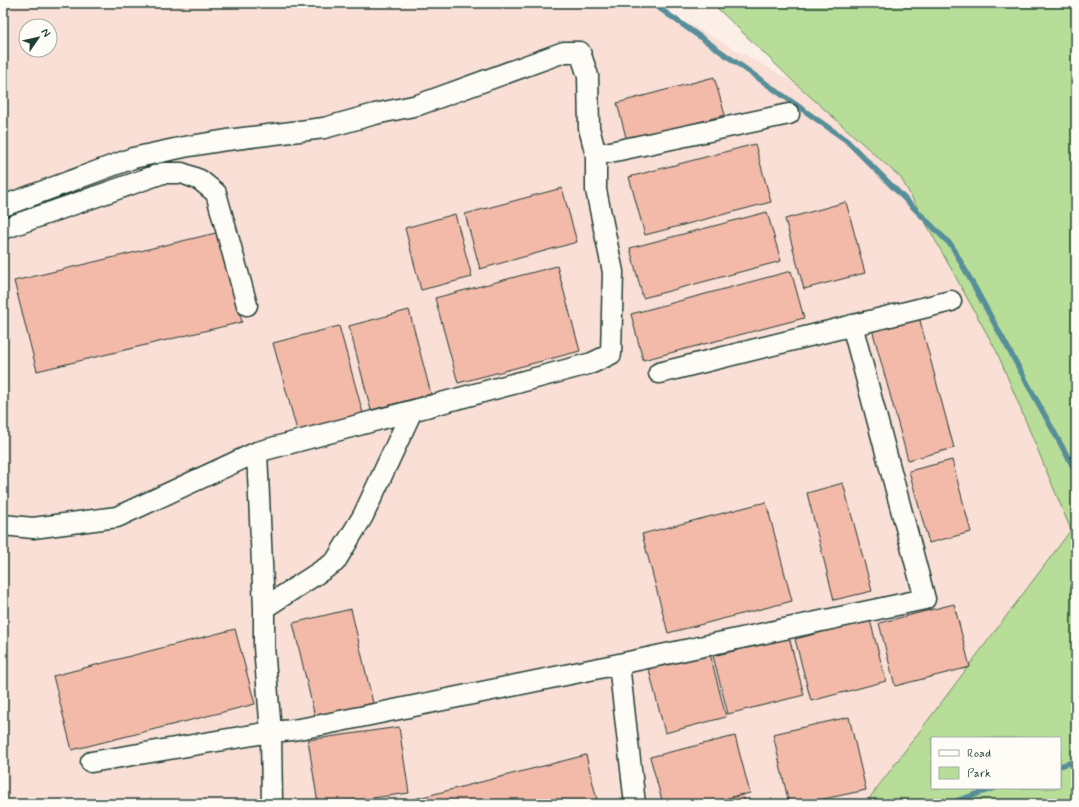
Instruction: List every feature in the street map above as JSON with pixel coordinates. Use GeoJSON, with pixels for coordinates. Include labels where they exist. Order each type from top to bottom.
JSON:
{"type":"FeatureCollection","features":[{"type":"Feature","properties":{"kind":"street"},"geometry":{"type":"LineString","coordinates":[[3,206],[133,158],[220,141],[324,128],[375,114],[418,105],[564,52],[580,52],[588,76],[589,128],[596,156],[596,190],[613,272],[611,354],[592,363],[257,452],[117,517],[33,528],[3,524]]}},
{"type":"Feature","properties":{"kind":"street"},"geometry":{"type":"LineString","coordinates":[[596,156],[789,114]]}},
{"type":"Feature","properties":{"kind":"street"},"geometry":{"type":"LineString","coordinates":[[3,229],[163,173],[182,174],[200,180],[216,194],[247,305]]}},
{"type":"Feature","properties":{"kind":"street"},"geometry":{"type":"LineString","coordinates":[[659,373],[951,301]]}},
{"type":"Feature","properties":{"kind":"street"},"geometry":{"type":"LineString","coordinates":[[91,762],[271,732],[321,726],[925,599],[852,325]]}},
{"type":"Feature","properties":{"kind":"street"},"geometry":{"type":"LineString","coordinates":[[264,608],[335,562],[363,516],[412,411]]}},
{"type":"Feature","properties":{"kind":"street"},"geometry":{"type":"LineString","coordinates":[[257,452],[264,608],[264,646],[271,732],[272,804]]}},
{"type":"Feature","properties":{"kind":"street"},"geometry":{"type":"LineString","coordinates":[[619,664],[635,804]]}},
{"type":"Feature","properties":{"kind":"shaded area"},"geometry":{"type":"Polygon","coordinates":[[[3,3],[651,3],[794,82],[901,178],[997,352],[1071,530],[865,804],[3,804],[3,3]]]}},
{"type":"Feature","properties":{"kind":"green space"},"geometry":{"type":"Polygon","coordinates":[[[712,3],[1076,3],[1076,804],[865,804],[1071,530],[997,352],[901,178],[794,82],[712,3]]]}},
{"type":"Feature","properties":{"kind":"building"},"geometry":{"type":"Polygon","coordinates":[[[714,77],[725,115],[627,141],[617,103],[714,77]]]}},
{"type":"Feature","properties":{"kind":"building"},"geometry":{"type":"Polygon","coordinates":[[[755,144],[771,202],[645,235],[629,177],[755,144]]]}},
{"type":"Feature","properties":{"kind":"building"},"geometry":{"type":"Polygon","coordinates":[[[562,188],[577,242],[480,269],[465,214],[562,188]]]}},
{"type":"Feature","properties":{"kind":"building"},"geometry":{"type":"Polygon","coordinates":[[[846,202],[865,273],[804,289],[785,219],[846,202]]]}},
{"type":"Feature","properties":{"kind":"building"},"geometry":{"type":"Polygon","coordinates":[[[767,212],[781,261],[643,298],[630,248],[767,212]]]}},
{"type":"Feature","properties":{"kind":"building"},"geometry":{"type":"Polygon","coordinates":[[[455,214],[472,277],[421,290],[405,228],[455,214]]]}},
{"type":"Feature","properties":{"kind":"building"},"geometry":{"type":"Polygon","coordinates":[[[220,232],[242,322],[37,371],[14,281],[220,232]]]}},
{"type":"Feature","properties":{"kind":"building"},"geometry":{"type":"Polygon","coordinates":[[[557,266],[580,351],[458,383],[435,298],[557,266]]]}},
{"type":"Feature","properties":{"kind":"building"},"geometry":{"type":"Polygon","coordinates":[[[791,271],[804,318],[643,360],[631,314],[791,271]]]}},
{"type":"Feature","properties":{"kind":"building"},"geometry":{"type":"Polygon","coordinates":[[[409,310],[431,394],[371,410],[349,326],[409,310]]]}},
{"type":"Feature","properties":{"kind":"building"},"geometry":{"type":"Polygon","coordinates":[[[919,317],[954,448],[908,460],[872,329],[919,317]]]}},
{"type":"Feature","properties":{"kind":"building"},"geometry":{"type":"Polygon","coordinates":[[[339,326],[364,417],[298,434],[273,343],[339,326]]]}},
{"type":"Feature","properties":{"kind":"building"},"geometry":{"type":"Polygon","coordinates":[[[952,460],[971,532],[929,543],[909,471],[952,460]]]}},
{"type":"Feature","properties":{"kind":"building"},"geometry":{"type":"Polygon","coordinates":[[[843,483],[872,591],[834,600],[807,493],[843,483]]]}},
{"type":"Feature","properties":{"kind":"building"},"geometry":{"type":"Polygon","coordinates":[[[766,502],[792,601],[668,633],[642,534],[766,502]]]}},
{"type":"Feature","properties":{"kind":"building"},"geometry":{"type":"Polygon","coordinates":[[[954,604],[970,667],[895,686],[879,623],[954,604]]]}},
{"type":"Feature","properties":{"kind":"building"},"geometry":{"type":"Polygon","coordinates":[[[351,609],[373,703],[315,717],[293,623],[351,609]]]}},
{"type":"Feature","properties":{"kind":"building"},"geometry":{"type":"Polygon","coordinates":[[[870,620],[886,681],[811,701],[795,639],[870,620]]]}},
{"type":"Feature","properties":{"kind":"building"},"geometry":{"type":"Polygon","coordinates":[[[235,629],[255,704],[72,750],[53,676],[235,629]]]}},
{"type":"Feature","properties":{"kind":"building"},"geometry":{"type":"Polygon","coordinates":[[[789,637],[804,695],[728,714],[713,656],[789,637]]]}},
{"type":"Feature","properties":{"kind":"building"},"geometry":{"type":"Polygon","coordinates":[[[709,650],[726,717],[665,733],[648,666],[709,650]]]}},
{"type":"Feature","properties":{"kind":"building"},"geometry":{"type":"Polygon","coordinates":[[[849,717],[866,790],[800,804],[789,804],[773,734],[849,717]]]}},
{"type":"Feature","properties":{"kind":"building"},"geometry":{"type":"Polygon","coordinates":[[[399,727],[409,793],[329,804],[318,804],[308,740],[399,727]]]}},
{"type":"Feature","properties":{"kind":"building"},"geometry":{"type":"Polygon","coordinates":[[[735,736],[750,793],[705,804],[663,804],[650,757],[735,736]]]}},
{"type":"Feature","properties":{"kind":"building"},"geometry":{"type":"Polygon","coordinates":[[[586,755],[598,804],[395,804],[586,755]]]}},
{"type":"Feature","properties":{"kind":"building"},"geometry":{"type":"Polygon","coordinates":[[[743,794],[745,804],[705,804],[743,794]]]}},
{"type":"Feature","properties":{"kind":"waterway"},"geometry":{"type":"LineString","coordinates":[[652,3],[846,140],[952,246],[1076,472]]}},
{"type":"Feature","properties":{"kind":"waterway"},"geometry":{"type":"LineString","coordinates":[[1061,766],[1076,761]]}},
{"type":"Feature","properties":{"kind":"waterway"},"geometry":{"type":"LineString","coordinates":[[947,804],[992,789]]}}]}
